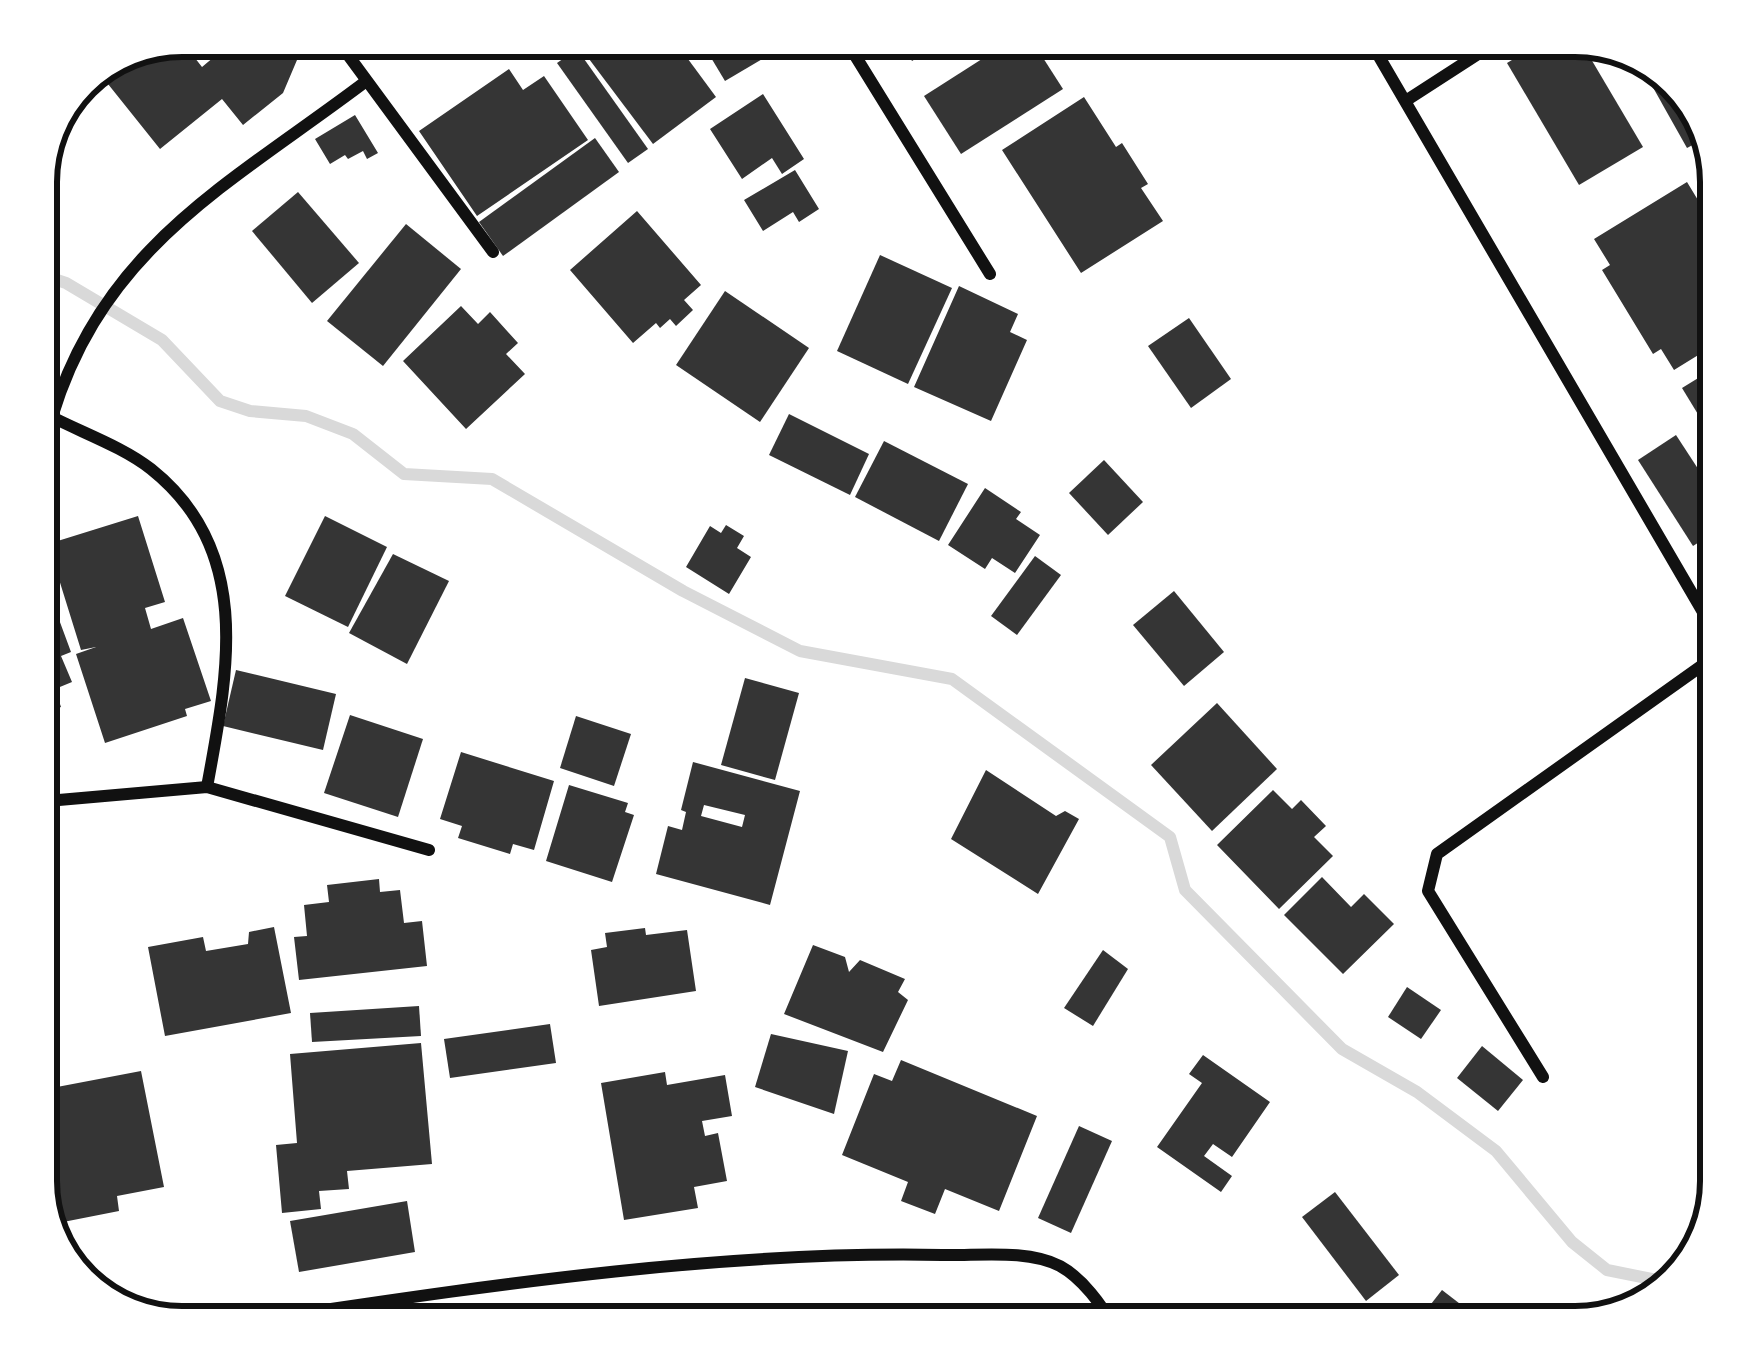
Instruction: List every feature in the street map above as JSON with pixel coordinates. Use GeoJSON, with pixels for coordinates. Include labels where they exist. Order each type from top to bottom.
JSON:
{"type":"FeatureCollection","features":[{"type":"Feature","properties":{"kind":"street"},"geometry":{"type":"LineString","coordinates":[[348,57],[493,252]]}},
{"type":"Feature","properties":{"kind":"street"},"geometry":{"type":"LineString","coordinates":[[855,57],[990,274]]}},
{"type":"Feature","properties":{"kind":"street"},"geometry":{"type":"LineString","coordinates":[[1379,57],[1700,611]]}},
{"type":"Feature","properties":{"kind":"street"},"geometry":{"type":"LineString","coordinates":[[1407,100],[1474,57]]}},
{"type":"Feature","properties":{"kind":"street"},"geometry":{"type":"LineString","coordinates":[[57,401],[70,358],[110,292],[167,231],[365,82]]}},
{"type":"Feature","properties":{"kind":"street"},"geometry":{"type":"LineString","coordinates":[[57,421],[147,466],[202,523],[219,563],[228,676],[207,787]]}},
{"type":"Feature","properties":{"kind":"street"},"geometry":{"type":"LineString","coordinates":[[1543,1077],[1428,891],[1437,854],[1700,663]]}},
{"type":"Feature","properties":{"kind":"street"},"geometry":{"type":"LineString","coordinates":[[57,800],[207,787],[429,850]]}},
{"type":"Feature","properties":{"kind":"street"},"geometry":{"type":"LineString","coordinates":[[341,1306],[443,1290],[838,1253],[1024,1257],[1060,1267],[1102,1306]]}},
{"type":"Feature","properties":{"kind":"building"},"geometry":{"type":"Polygon","coordinates":[[[182,57],[194,57],[202,67],[214,57],[297,60],[283,93],[243,125],[222,99],[160,149],[107,83],[119,74],[158,59],[182,57]]]}},
{"type":"Feature","properties":{"kind":"building"},"geometry":{"type":"Polygon","coordinates":[[[566,57],[583,57],[648,149],[628,163],[557,63],[566,57]]]}},
{"type":"Feature","properties":{"kind":"building"},"geometry":{"type":"Polygon","coordinates":[[[588,57],[686,57],[716,97],[653,144],[588,57]]]}},
{"type":"Feature","properties":{"kind":"building"},"geometry":{"type":"Polygon","coordinates":[[[711,57],[766,57],[725,81],[711,57]]]}},
{"type":"Feature","properties":{"kind":"building"},"geometry":{"type":"Polygon","coordinates":[[[985,57],[1042,57],[1063,89],[961,154],[924,96],[985,57]]]}},
{"type":"Feature","properties":{"kind":"building"},"geometry":{"type":"Polygon","coordinates":[[[1517,57],[1591,58],[1643,147],[1579,185],[1507,63],[1517,57]]]}},
{"type":"Feature","properties":{"kind":"building"},"geometry":{"type":"Polygon","coordinates":[[[509,69],[523,90],[544,76],[588,140],[477,216],[419,131],[509,69]]]}},
{"type":"Feature","properties":{"kind":"building"},"geometry":{"type":"Polygon","coordinates":[[[1650,83],[1687,127],[1694,144],[1687,148],[1650,83]]]}},
{"type":"Feature","properties":{"kind":"building"},"geometry":{"type":"Polygon","coordinates":[[[763,94],[804,159],[782,174],[772,158],[742,179],[710,129],[763,94]]]}},
{"type":"Feature","properties":{"kind":"building"},"geometry":{"type":"Polygon","coordinates":[[[1084,97],[1116,147],[1122,143],[1148,184],[1141,188],[1163,221],[1081,273],[1002,150],[1084,97]]]}},
{"type":"Feature","properties":{"kind":"building"},"geometry":{"type":"Polygon","coordinates":[[[355,115],[378,153],[367,159],[363,151],[348,159],[345,155],[330,164],[315,139],[355,115]]]}},
{"type":"Feature","properties":{"kind":"building"},"geometry":{"type":"Polygon","coordinates":[[[595,138],[619,172],[503,256],[479,222],[595,138]]]}},
{"type":"Feature","properties":{"kind":"building"},"geometry":{"type":"Polygon","coordinates":[[[795,170],[819,209],[799,222],[793,212],[763,231],[744,200],[795,170]]]}},
{"type":"Feature","properties":{"kind":"building"},"geometry":{"type":"Polygon","coordinates":[[[1687,182],[1700,203],[1700,354],[1674,370],[1661,349],[1653,354],[1602,270],[1610,265],[1594,239],[1687,182]]]}},
{"type":"Feature","properties":{"kind":"building"},"geometry":{"type":"Polygon","coordinates":[[[298,192],[359,263],[312,303],[252,231],[298,192]]]}},
{"type":"Feature","properties":{"kind":"building"},"geometry":{"type":"Polygon","coordinates":[[[637,211],[701,285],[684,300],[693,310],[676,326],[670,319],[660,328],[656,323],[633,343],[570,270],[637,211]]]}},
{"type":"Feature","properties":{"kind":"building"},"geometry":{"type":"Polygon","coordinates":[[[406,224],[461,269],[383,366],[327,321],[406,224]]]}},
{"type":"Feature","properties":{"kind":"building"},"geometry":{"type":"Polygon","coordinates":[[[880,255],[952,288],[908,384],[837,351],[880,255]]]}},
{"type":"Feature","properties":{"kind":"building"},"geometry":{"type":"Polygon","coordinates":[[[959,286],[1018,314],[1010,332],[1027,340],[991,421],[914,387],[959,286]]]}},
{"type":"Feature","properties":{"kind":"building"},"geometry":{"type":"Polygon","coordinates":[[[725,291],[809,348],[760,422],[676,365],[725,291]]]}},
{"type":"Feature","properties":{"kind":"building"},"geometry":{"type":"Polygon","coordinates":[[[461,306],[478,324],[490,312],[518,343],[506,354],[525,374],[466,429],[403,361],[461,306]]]}},
{"type":"Feature","properties":{"kind":"building"},"geometry":{"type":"Polygon","coordinates":[[[1189,318],[1231,379],[1191,408],[1148,346],[1189,318]]]}},
{"type":"Feature","properties":{"kind":"building"},"geometry":{"type":"Polygon","coordinates":[[[1700,377],[1700,418],[1682,388],[1700,377]]]}},
{"type":"Feature","properties":{"kind":"building"},"geometry":{"type":"Polygon","coordinates":[[[789,414],[869,454],[850,495],[769,455],[789,414]]]}},
{"type":"Feature","properties":{"kind":"building"},"geometry":{"type":"Polygon","coordinates":[[[1676,435],[1700,472],[1700,542],[1693,546],[1638,460],[1676,435]]]}},
{"type":"Feature","properties":{"kind":"building"},"geometry":{"type":"Polygon","coordinates":[[[884,441],[968,484],[939,541],[855,497],[884,441]]]}},
{"type":"Feature","properties":{"kind":"building"},"geometry":{"type":"Polygon","coordinates":[[[1104,460],[1143,502],[1108,535],[1069,493],[1104,460]]]}},
{"type":"Feature","properties":{"kind":"building"},"geometry":{"type":"Polygon","coordinates":[[[985,488],[1021,512],[1016,519],[1040,535],[1015,573],[992,558],[985,569],[948,545],[985,488]]]}},
{"type":"Feature","properties":{"kind":"building"},"geometry":{"type":"Polygon","coordinates":[[[138,516],[165,602],[145,608],[151,629],[183,618],[211,701],[185,709],[187,716],[105,743],[76,654],[96,647],[81,650],[57,573],[57,541],[138,516]]]}},
{"type":"Feature","properties":{"kind":"building"},"geometry":{"type":"Polygon","coordinates":[[[325,516],[387,547],[348,627],[285,596],[325,516]]]}},
{"type":"Feature","properties":{"kind":"building"},"geometry":{"type":"Polygon","coordinates":[[[726,525],[744,536],[737,548],[751,557],[729,594],[686,567],[710,526],[721,533],[726,525]]]}},
{"type":"Feature","properties":{"kind":"building"},"geometry":{"type":"Polygon","coordinates":[[[393,554],[449,581],[407,664],[349,633],[393,554]]]}},
{"type":"Feature","properties":{"kind":"building"},"geometry":{"type":"Polygon","coordinates":[[[1035,556],[1061,575],[1017,635],[991,616],[1035,556]]]}},
{"type":"Feature","properties":{"kind":"building"},"geometry":{"type":"Polygon","coordinates":[[[1174,591],[1224,652],[1184,686],[1133,625],[1174,591]]]}},
{"type":"Feature","properties":{"kind":"building"},"geometry":{"type":"Polygon","coordinates":[[[57,614],[71,652],[61,656],[72,682],[57,688],[57,614]]]}},
{"type":"Feature","properties":{"kind":"building"},"geometry":{"type":"Polygon","coordinates":[[[236,670],[336,694],[323,750],[223,726],[236,670]]]}},
{"type":"Feature","properties":{"kind":"building"},"geometry":{"type":"Polygon","coordinates":[[[745,678],[799,693],[775,780],[721,765],[745,678]]]}},
{"type":"Feature","properties":{"kind":"building"},"geometry":{"type":"Polygon","coordinates":[[[1217,703],[1277,769],[1212,831],[1151,765],[1217,703]]]}},
{"type":"Feature","properties":{"kind":"building"},"geometry":{"type":"Polygon","coordinates":[[[350,715],[423,739],[398,817],[324,793],[350,715]]]}},
{"type":"Feature","properties":{"kind":"building"},"geometry":{"type":"Polygon","coordinates":[[[576,716],[631,734],[614,786],[560,768],[576,716]]]}},
{"type":"Feature","properties":{"kind":"building"},"geometry":{"type":"Polygon","coordinates":[[[461,752],[554,781],[534,850],[513,844],[510,854],[458,838],[462,826],[440,819],[461,752]]]}},
{"type":"Feature","properties":{"kind":"building"},"geometry":{"type":"Polygon","coordinates":[[[693,762],[800,791],[770,905],[656,874],[668,826],[682,830],[686,812],[681,810],[693,762]],[[704,805],[701,816],[742,827],[745,815],[704,805]]]}},
{"type":"Feature","properties":{"kind":"building"},"geometry":{"type":"Polygon","coordinates":[[[986,770],[1056,816],[1065,811],[1079,819],[1038,894],[951,839],[986,770]]]}},
{"type":"Feature","properties":{"kind":"building"},"geometry":{"type":"Polygon","coordinates":[[[569,785],[628,803],[625,812],[634,815],[612,882],[546,861],[569,785]]]}},
{"type":"Feature","properties":{"kind":"building"},"geometry":{"type":"Polygon","coordinates":[[[1273,790],[1292,809],[1301,800],[1326,826],[1314,837],[1333,856],[1279,909],[1217,845],[1273,790]]]}},
{"type":"Feature","properties":{"kind":"building"},"geometry":{"type":"Polygon","coordinates":[[[1322,877],[1351,907],[1364,894],[1394,924],[1343,974],[1284,915],[1322,877]]]}},
{"type":"Feature","properties":{"kind":"building"},"geometry":{"type":"Polygon","coordinates":[[[379,879],[380,892],[400,890],[404,923],[422,921],[427,966],[299,980],[294,937],[307,936],[304,905],[329,902],[327,885],[379,879]]]}},
{"type":"Feature","properties":{"kind":"building"},"geometry":{"type":"Polygon","coordinates":[[[274,927],[291,1013],[165,1036],[148,947],[203,937],[206,951],[248,944],[249,932],[274,927]]]}},
{"type":"Feature","properties":{"kind":"building"},"geometry":{"type":"Polygon","coordinates":[[[645,928],[646,935],[687,930],[696,991],[599,1006],[591,950],[607,947],[605,933],[645,928]]]}},
{"type":"Feature","properties":{"kind":"building"},"geometry":{"type":"Polygon","coordinates":[[[813,945],[845,957],[849,972],[860,960],[905,979],[898,992],[908,1000],[883,1052],[784,1014],[813,945]]]}},
{"type":"Feature","properties":{"kind":"building"},"geometry":{"type":"Polygon","coordinates":[[[1103,950],[1128,969],[1093,1026],[1064,1008],[1103,950]]]}},
{"type":"Feature","properties":{"kind":"building"},"geometry":{"type":"Polygon","coordinates":[[[1407,987],[1441,1010],[1421,1039],[1388,1017],[1407,987]]]}},
{"type":"Feature","properties":{"kind":"building"},"geometry":{"type":"Polygon","coordinates":[[[419,1006],[421,1036],[312,1042],[310,1013],[419,1006]]]}},
{"type":"Feature","properties":{"kind":"building"},"geometry":{"type":"Polygon","coordinates":[[[550,1024],[556,1063],[450,1078],[444,1039],[550,1024]]]}},
{"type":"Feature","properties":{"kind":"building"},"geometry":{"type":"Polygon","coordinates":[[[771,1034],[848,1051],[834,1114],[755,1087],[771,1034]]]}},
{"type":"Feature","properties":{"kind":"building"},"geometry":{"type":"Polygon","coordinates":[[[421,1043],[432,1164],[347,1171],[349,1189],[319,1191],[321,1209],[282,1213],[276,1145],[297,1143],[290,1054],[421,1043]]]}},
{"type":"Feature","properties":{"kind":"building"},"geometry":{"type":"Polygon","coordinates":[[[1482,1046],[1523,1080],[1498,1111],[1457,1078],[1482,1046]]]}},
{"type":"Feature","properties":{"kind":"building"},"geometry":{"type":"Polygon","coordinates":[[[1203,1055],[1270,1102],[1232,1157],[1213,1144],[1204,1156],[1232,1176],[1221,1192],[1157,1147],[1202,1083],[1189,1074],[1203,1055]]]}},
{"type":"Feature","properties":{"kind":"building"},"geometry":{"type":"Polygon","coordinates":[[[901,1060],[1037,1116],[999,1211],[945,1189],[935,1214],[901,1201],[908,1182],[842,1155],[874,1074],[892,1081],[901,1060]]]}},
{"type":"Feature","properties":{"kind":"building"},"geometry":{"type":"Polygon","coordinates":[[[141,1071],[164,1187],[117,1196],[119,1211],[64,1222],[57,1189],[57,1087],[141,1071]]]}},
{"type":"Feature","properties":{"kind":"building"},"geometry":{"type":"Polygon","coordinates":[[[665,1072],[667,1085],[725,1075],[732,1116],[702,1121],[705,1136],[718,1133],[727,1181],[694,1187],[698,1208],[624,1220],[601,1083],[665,1072]]]}},
{"type":"Feature","properties":{"kind":"building"},"geometry":{"type":"Polygon","coordinates":[[[1079,1126],[1112,1141],[1071,1233],[1038,1218],[1079,1126]]]}},
{"type":"Feature","properties":{"kind":"building"},"geometry":{"type":"Polygon","coordinates":[[[1335,1192],[1399,1275],[1366,1301],[1302,1217],[1335,1192]]]}},
{"type":"Feature","properties":{"kind":"building"},"geometry":{"type":"Polygon","coordinates":[[[407,1201],[415,1252],[299,1272],[290,1221],[407,1201]]]}},
{"type":"Feature","properties":{"kind":"building"},"geometry":{"type":"Polygon","coordinates":[[[1442,1290],[1463,1306],[1429,1306],[1442,1290]]]}},
{"type":"Feature","properties":{"kind":"waterway"},"geometry":{"type":"LineString","coordinates":[[57,280],[162,340],[220,401],[250,411],[306,416],[353,434],[404,474],[492,479],[683,591],[800,651],[952,679],[1170,837],[1185,890],[1342,1049],[1417,1092],[1496,1151],[1572,1242],[1607,1270],[1652,1279]]}}]}
